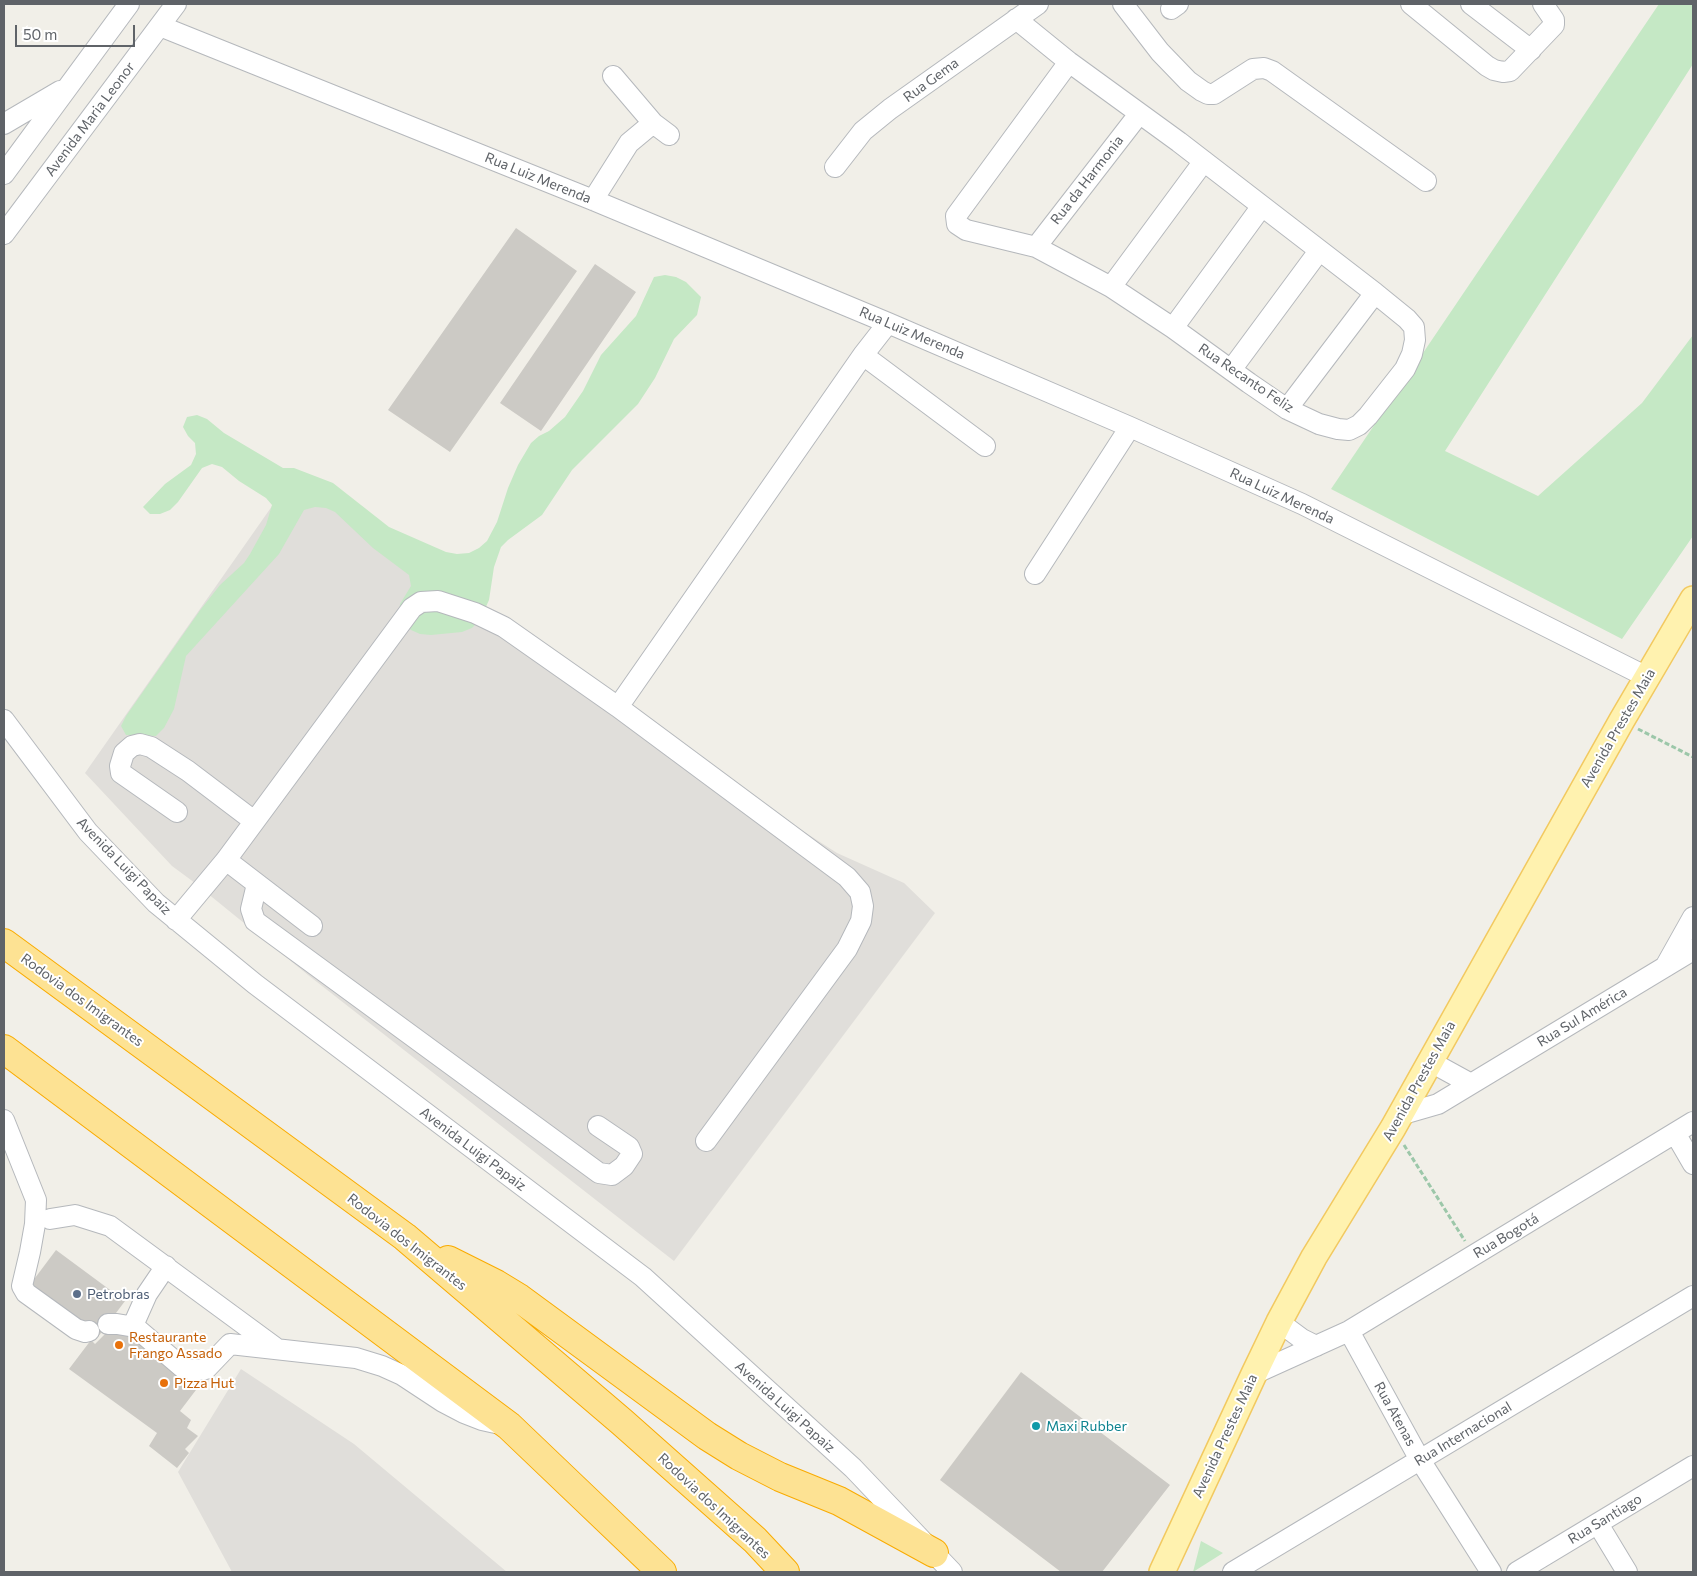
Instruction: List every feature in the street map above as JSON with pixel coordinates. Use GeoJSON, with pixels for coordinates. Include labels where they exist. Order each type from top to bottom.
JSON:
{"type":"FeatureCollection","features":[{"type":"Feature","properties":{"kind":"highway","name":"Rodovia dos Imigrantes"},"geometry":{"type":"LineString","coordinates":[[4,943],[405,1237],[622,1422],[755,1540],[785,1572]]}},
{"type":"Feature","properties":{"kind":"highway"},"geometry":{"type":"LineString","coordinates":[[4,1049],[509,1426],[662,1572]]}},
{"type":"Feature","properties":{"kind":"highway"},"geometry":{"type":"LineString","coordinates":[[405,1237],[519,1298],[707,1436],[739,1456],[780,1477],[839,1502],[943,1563]]}},
{"type":"Feature","properties":{"kind":"main road","name":"Avenida Prestes Maia"},"geometry":{"type":"LineString","coordinates":[[1165,1571],[1254,1374],[1314,1257],[1397,1121],[1622,720],[1693,599]]}},
{"type":"Feature","properties":{"kind":"street"},"geometry":{"type":"LineString","coordinates":[[4,174],[66,87],[129,4]]}},
{"type":"Feature","properties":{"kind":"street","name":"Avenida Maria Leonor"},"geometry":{"type":"LineString","coordinates":[[4,234],[176,4]]}},
{"type":"Feature","properties":{"kind":"street","name":"Rua Gema"},"geometry":{"type":"LineString","coordinates":[[835,167],[852,144],[876,120],[1038,4]]}},
{"type":"Feature","properties":{"kind":"street"},"geometry":{"type":"LineString","coordinates":[[1123,4],[1164,57],[1188,81],[1202,91],[1214,94],[1253,69],[1264,68],[1272,71],[1426,181]]}},
{"type":"Feature","properties":{"kind":"street"},"geometry":{"type":"LineString","coordinates":[[1411,4],[1494,70],[1503,72],[1510,71],[1554,25],[1554,20],[1543,4]]}},
{"type":"Feature","properties":{"kind":"street"},"geometry":{"type":"LineString","coordinates":[[1471,4],[1531,50]]}},
{"type":"Feature","properties":{"kind":"street","name":"Rua Recanto Feliz"},"geometry":{"type":"LineString","coordinates":[[1016,19],[1068,62],[1204,161],[1375,293],[1414,327],[1415,340],[1412,354],[1405,370],[1359,425],[1350,430],[1338,429],[1319,424],[1287,409],[1173,328],[1111,287],[1036,247],[966,230],[958,224],[956,216],[1068,62]]}},
{"type":"Feature","properties":{"kind":"street","name":"Rua Luiz Merenda"},"geometry":{"type":"LineString","coordinates":[[160,26],[592,200],[888,323],[1130,427],[1302,504],[1647,677]]}},
{"type":"Feature","properties":{"kind":"street"},"geometry":{"type":"LineString","coordinates":[[592,200],[629,143],[661,129],[613,76]]}},
{"type":"Feature","properties":{"kind":"street"},"geometry":{"type":"LineString","coordinates":[[4,124],[66,87]]}},
{"type":"Feature","properties":{"kind":"street","name":"Rua da Harmonia"},"geometry":{"type":"LineString","coordinates":[[1036,247],[1139,114]]}},
{"type":"Feature","properties":{"kind":"street"},"geometry":{"type":"LineString","coordinates":[[1111,287],[1204,161]]}},
{"type":"Feature","properties":{"kind":"street"},"geometry":{"type":"LineString","coordinates":[[1173,328],[1262,206]]}},
{"type":"Feature","properties":{"kind":"street"},"geometry":{"type":"LineString","coordinates":[[1231,370],[1319,250]]}},
{"type":"Feature","properties":{"kind":"street"},"geometry":{"type":"LineString","coordinates":[[1287,409],[1375,293]]}},
{"type":"Feature","properties":{"kind":"street"},"geometry":{"type":"LineString","coordinates":[[618,707],[863,355],[888,323]]}},
{"type":"Feature","properties":{"kind":"street"},"geometry":{"type":"LineString","coordinates":[[863,355],[985,446]]}},
{"type":"Feature","properties":{"kind":"street"},"geometry":{"type":"LineString","coordinates":[[1035,574],[1130,427]]}},
{"type":"Feature","properties":{"kind":"street"},"geometry":{"type":"LineString","coordinates":[[176,920],[226,860],[412,608],[421,602],[438,601],[460,607],[504,627],[618,707],[848,877],[860,892],[863,906],[861,921],[847,949],[706,1141]]}},
{"type":"Feature","properties":{"kind":"street","name":"Avenida Luigi Papaiz"},"geometry":{"type":"LineString","coordinates":[[4,720],[88,832],[156,903],[255,984],[643,1277],[853,1468],[943,1563]]}},
{"type":"Feature","properties":{"kind":"street"},"geometry":{"type":"LineString","coordinates":[[177,812],[121,773],[120,766],[124,753],[132,746],[140,744],[151,747],[188,771],[254,822]]}},
{"type":"Feature","properties":{"kind":"street"},"geometry":{"type":"LineString","coordinates":[[226,860],[312,926]]}},
{"type":"Feature","properties":{"kind":"street"},"geometry":{"type":"LineString","coordinates":[[257,884],[251,909],[255,922],[599,1173],[612,1174],[624,1166],[632,1154],[629,1147],[598,1126]]}},
{"type":"Feature","properties":{"kind":"street"},"geometry":{"type":"LineString","coordinates":[[1664,968],[1693,917]]}},
{"type":"Feature","properties":{"kind":"street","name":"Rua Sul América"},"geometry":{"type":"LineString","coordinates":[[1397,1121],[1438,1104],[1693,950]]}},
{"type":"Feature","properties":{"kind":"street"},"geometry":{"type":"LineString","coordinates":[[1432,1059],[1440,1067],[1470,1084]]}},
{"type":"Feature","properties":{"kind":"street"},"geometry":{"type":"LineString","coordinates":[[4,1120],[19,1153],[36,1200],[35,1224],[22,1286],[26,1292],[76,1329],[85,1332],[117,1324],[135,1328],[183,1368],[194,1370],[206,1369],[230,1344],[356,1358],[374,1363],[402,1375],[443,1402],[464,1413],[482,1420],[509,1426]]}},
{"type":"Feature","properties":{"kind":"street","name":"Rua Bogotá"},"geometry":{"type":"LineString","coordinates":[[1254,1374],[1349,1331],[1693,1122]]}},
{"type":"Feature","properties":{"kind":"street"},"geometry":{"type":"LineString","coordinates":[[1675,1133],[1693,1164]]}},
{"type":"Feature","properties":{"kind":"street"},"geometry":{"type":"LineString","coordinates":[[50,1219],[75,1215],[110,1226],[276,1349]]}},
{"type":"Feature","properties":{"kind":"street"},"geometry":{"type":"LineString","coordinates":[[135,1328],[135,1321],[147,1294],[166,1266]]}},
{"type":"Feature","properties":{"kind":"street","name":"Rua Internacional"},"geometry":{"type":"LineString","coordinates":[[1233,1572],[1693,1296]]}},
{"type":"Feature","properties":{"kind":"street"},"geometry":{"type":"LineString","coordinates":[[1279,1322],[1316,1346]]}},
{"type":"Feature","properties":{"kind":"street","name":"Rua Atenas"},"geometry":{"type":"LineString","coordinates":[[1349,1331],[1420,1460],[1492,1572]]}},
{"type":"Feature","properties":{"kind":"street","name":"Rua Santiago"},"geometry":{"type":"LineString","coordinates":[[1517,1572],[1693,1466]]}},
{"type":"Feature","properties":{"kind":"street"},"geometry":{"type":"LineString","coordinates":[[1598,1524],[1627,1572]]}},
{"type":"Feature","properties":{"kind":"path"},"geometry":{"type":"LineString","coordinates":[[1622,720],[1693,757]]}},
{"type":"Feature","properties":{"kind":"path"},"geometry":{"type":"LineString","coordinates":[[1397,1121],[1474,1255]]}},
{"type":"Feature","properties":{"kind":"shaded area"},"geometry":{"type":"Polygon","coordinates":[[[291,479],[710,771],[837,853],[904,883],[935,913],[674,1261],[308,975],[172,866],[85,773],[291,479]]]}},
{"type":"Feature","properties":{"kind":"shaded area"},"geometry":{"type":"Polygon","coordinates":[[[241,1369],[354,1444],[507,1572],[232,1572],[178,1472],[241,1369]]]}},
{"type":"Feature","properties":{"kind":"green space"},"geometry":{"type":"Polygon","coordinates":[[[1659,4],[1693,4],[1693,64],[1445,451],[1538,496],[1642,403],[1693,335],[1693,536],[1622,639],[1331,489],[1659,4]]]}},
{"type":"Feature","properties":{"kind":"green space"},"geometry":{"type":"Polygon","coordinates":[[[665,275],[676,277],[686,282],[701,297],[697,315],[674,339],[655,378],[638,404],[572,470],[542,515],[501,547],[494,567],[489,600],[480,620],[472,628],[462,632],[431,635],[420,634],[411,630],[403,623],[399,614],[400,604],[411,586],[409,575],[373,548],[335,512],[326,508],[315,507],[304,510],[279,554],[186,656],[174,709],[164,728],[156,736],[126,735],[121,726],[126,716],[201,609],[220,585],[244,563],[266,525],[272,505],[266,498],[239,481],[222,467],[212,464],[202,468],[178,502],[170,510],[160,514],[150,514],[143,507],[165,484],[191,465],[196,454],[195,443],[183,427],[187,417],[197,415],[207,419],[224,433],[283,468],[294,468],[333,483],[389,527],[446,552],[457,554],[469,553],[487,541],[497,522],[518,465],[531,443],[565,417],[583,391],[601,355],[636,316],[654,277],[665,275]]]}},
{"type":"Feature","properties":{"kind":"green space"},"geometry":{"type":"Polygon","coordinates":[[[1201,1541],[1223,1553],[1193,1572],[1201,1541]]]}},
{"type":"Feature","properties":{"kind":"building"},"geometry":{"type":"Polygon","coordinates":[[[516,228],[577,271],[450,452],[388,410],[516,228]]]}},
{"type":"Feature","properties":{"kind":"building"},"geometry":{"type":"Polygon","coordinates":[[[595,264],[636,292],[541,431],[500,403],[595,264]]]}},
{"type":"Feature","properties":{"kind":"building","name":"Petrobras"},"geometry":{"type":"Polygon","coordinates":[[[56,1250],[125,1301],[98,1337],[29,1286],[56,1250]]]}},
{"type":"Feature","properties":{"kind":"building"},"geometry":{"type":"Polygon","coordinates":[[[126,1331],[199,1386],[180,1411],[191,1420],[187,1428],[198,1436],[185,1449],[189,1453],[177,1468],[149,1446],[157,1433],[69,1369],[91,1340],[95,1344],[106,1333],[126,1331]]]}},
{"type":"Feature","properties":{"kind":"building","name":"Maxi Rubber"},"geometry":{"type":"Polygon","coordinates":[[[1021,1372],[1170,1485],[1102,1572],[1061,1572],[940,1480],[1021,1372]]]}},
{"type":"Feature","properties":{"kind":"place","name":"Petrobras"},"geometry":{"type":"Point","coordinates":[77,1294]}},
{"type":"Feature","properties":{"kind":"place","name":"Restaurante Frango Assado"},"geometry":{"type":"Point","coordinates":[119,1345]}},
{"type":"Feature","properties":{"kind":"place","name":"Pizza Hut"},"geometry":{"type":"Point","coordinates":[164,1383]}},
{"type":"Feature","properties":{"kind":"place","name":"Maxi Rubber"},"geometry":{"type":"Point","coordinates":[1036,1426]}}]}
